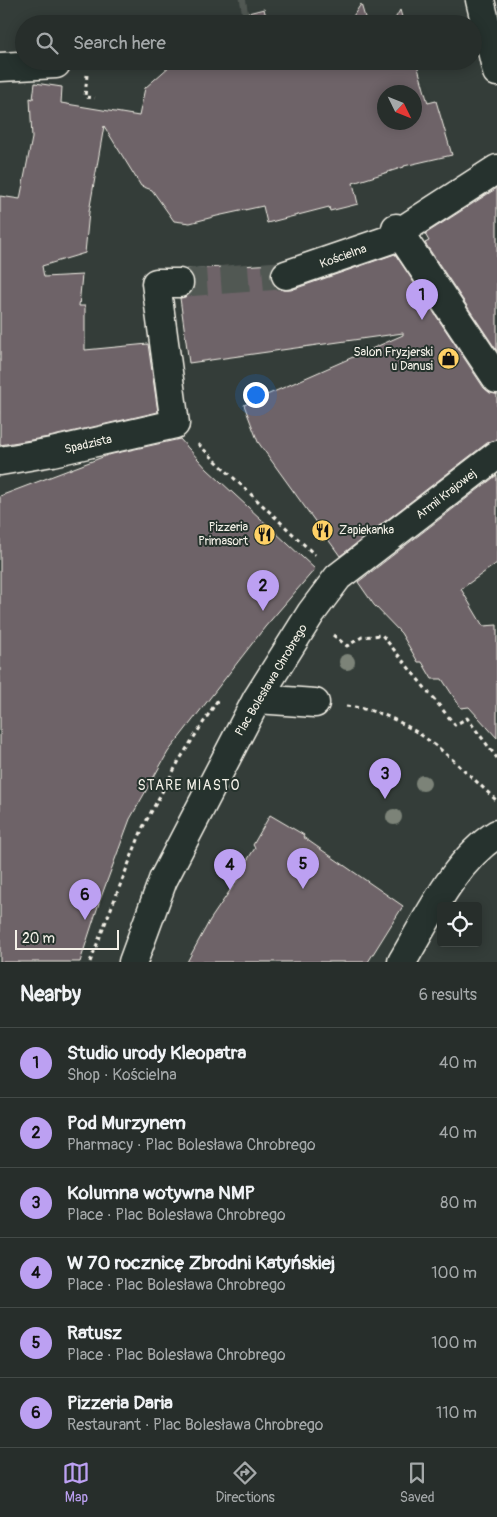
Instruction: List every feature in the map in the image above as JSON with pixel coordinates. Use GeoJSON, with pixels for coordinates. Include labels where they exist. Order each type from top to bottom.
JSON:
{"type":"FeatureCollection","features":[{"type":"Feature","properties":{"kind":"street"},"geometry":{"type":"LineString","coordinates":[[480,0],[497,72]]}},
{"type":"Feature","properties":{"kind":"street"},"geometry":{"type":"LineString","coordinates":[[0,67],[15,66]]}},
{"type":"Feature","properties":{"kind":"street","name":"Kościelna"},"geometry":{"type":"LineString","coordinates":[[286,275],[398,232],[497,169]]}},
{"type":"Feature","properties":{"kind":"street"},"geometry":{"type":"LineString","coordinates":[[398,232],[497,378]]}},
{"type":"Feature","properties":{"kind":"street","name":"Spadzista"},"geometry":{"type":"LineString","coordinates":[[0,461],[52,452],[175,424],[156,283],[178,282]]}},
{"type":"Feature","properties":{"kind":"street","name":"Armii Krajowej"},"geometry":{"type":"LineString","coordinates":[[326,591],[338,577],[497,455]]}},
{"type":"Feature","properties":{"kind":"street","name":"Plac Bolesława Chrobrego"},"geometry":{"type":"LineString","coordinates":[[133,962],[163,880],[257,699],[326,591]]}},
{"type":"Feature","properties":{"kind":"street"},"geometry":{"type":"LineString","coordinates":[[257,699],[316,703]]}},
{"type":"Feature","properties":{"kind":"street"},"geometry":{"type":"LineString","coordinates":[[402,962],[463,864],[486,841],[497,834]]}},
{"type":"Feature","properties":{"kind":"path"},"geometry":{"type":"LineString","coordinates":[[87,79],[85,98],[94,98]]}},
{"type":"Feature","properties":{"kind":"path"},"geometry":{"type":"LineString","coordinates":[[196,443],[318,557]]}},
{"type":"Feature","properties":{"kind":"path"},"geometry":{"type":"LineString","coordinates":[[311,613],[347,646],[362,637],[382,635],[455,724],[467,718],[497,758]]}},
{"type":"Feature","properties":{"kind":"path"},"geometry":{"type":"LineString","coordinates":[[316,703],[355,706],[393,718],[418,731],[448,754],[497,801]]}},
{"type":"Feature","properties":{"kind":"building"},"geometry":{"type":"Polygon","coordinates":[[[361,4],[364,15],[354,15],[361,4]]]}},
{"type":"Feature","properties":{"kind":"building"},"geometry":{"type":"Polygon","coordinates":[[[264,9],[266,15],[240,15],[264,9]]]}},
{"type":"Feature","properties":{"kind":"building"},"geometry":{"type":"Polygon","coordinates":[[[165,70],[419,70],[428,103],[436,101],[452,155],[404,166],[353,183],[358,204],[330,211],[329,207],[267,223],[263,206],[190,223],[174,221],[152,190],[141,186],[104,126],[89,212],[85,253],[42,266],[44,277],[82,275],[79,306],[85,306],[85,350],[148,344],[158,412],[49,437],[0,445],[0,196],[20,199],[32,138],[30,98],[33,99],[35,83],[62,87],[61,103],[139,116],[145,88],[165,70]]]}},
{"type":"Feature","properties":{"kind":"building"},"geometry":{"type":"Polygon","coordinates":[[[497,188],[497,351],[425,243],[429,241],[425,234],[497,188]]]}},
{"type":"Feature","properties":{"kind":"building"},"geometry":{"type":"Polygon","coordinates":[[[395,254],[484,388],[490,393],[497,394],[497,440],[487,443],[340,556],[258,442],[244,405],[403,335],[403,333],[189,363],[180,298],[187,296],[192,291],[195,283],[193,276],[186,269],[275,264],[271,272],[271,280],[275,286],[283,290],[291,290],[395,254]]]}},
{"type":"Feature","properties":{"kind":"building"},"geometry":{"type":"Polygon","coordinates":[[[180,439],[207,469],[315,569],[265,627],[168,752],[130,819],[100,900],[80,962],[0,962],[0,496],[108,455],[180,439]]]}},
{"type":"Feature","properties":{"kind":"building"},"geometry":{"type":"Polygon","coordinates":[[[497,475],[497,563],[461,589],[483,626],[497,625],[497,738],[469,707],[461,708],[442,679],[432,679],[422,662],[418,662],[401,633],[374,605],[358,582],[497,475]]]}},
{"type":"Feature","properties":{"kind":"building"},"geometry":{"type":"Polygon","coordinates":[[[270,815],[304,835],[303,837],[403,906],[368,962],[187,962],[210,920],[246,867],[244,865],[255,848],[253,845],[270,815]]]}},
{"type":"Feature","properties":{"kind":"tunnel"},"geometry":{"type":"LineString","coordinates":[[240,1],[246,0]]}},
{"type":"Feature","properties":{"kind":"tunnel"},"geometry":{"type":"LineString","coordinates":[[179,283],[286,275]]}},
{"type":"Feature","properties":{"kind":"place","name":"Studio urody Kleopatra"},"geometry":{"type":"Point","coordinates":[422,320]}},
{"type":"Feature","properties":{"kind":"place","name":"Salon Fryzjerski u Danusi"},"geometry":{"type":"Point","coordinates":[449,359]}},
{"type":"Feature","properties":{"kind":"place","name":"Zapiekanka"},"geometry":{"type":"Point","coordinates":[323,530]}},
{"type":"Feature","properties":{"kind":"place","name":"Pizzeria Primasort"},"geometry":{"type":"Point","coordinates":[264,534]}},
{"type":"Feature","properties":{"kind":"place","name":"Pod Murzynem"},"geometry":{"type":"Point","coordinates":[263,611]}},
{"type":"Feature","properties":{"kind":"place","name":"Kolumna wotywna NMP"},"geometry":{"type":"Point","coordinates":[385,799]}},
{"type":"Feature","properties":{"kind":"place","name":"Ratusz"},"geometry":{"type":"Point","coordinates":[303,889]}},
{"type":"Feature","properties":{"kind":"place","name":"W 70 rocznicę Zbrodni Katyńskiej"},"geometry":{"type":"Point","coordinates":[230,890]}},
{"type":"Feature","properties":{"kind":"place","name":"Pizzeria Daria"},"geometry":{"type":"Point","coordinates":[85,920]}},
{"type":"Feature","properties":{"kind":"district","name":"STARE MIASTO"},"geometry":{"type":"Point","coordinates":[189,785]}}]}
